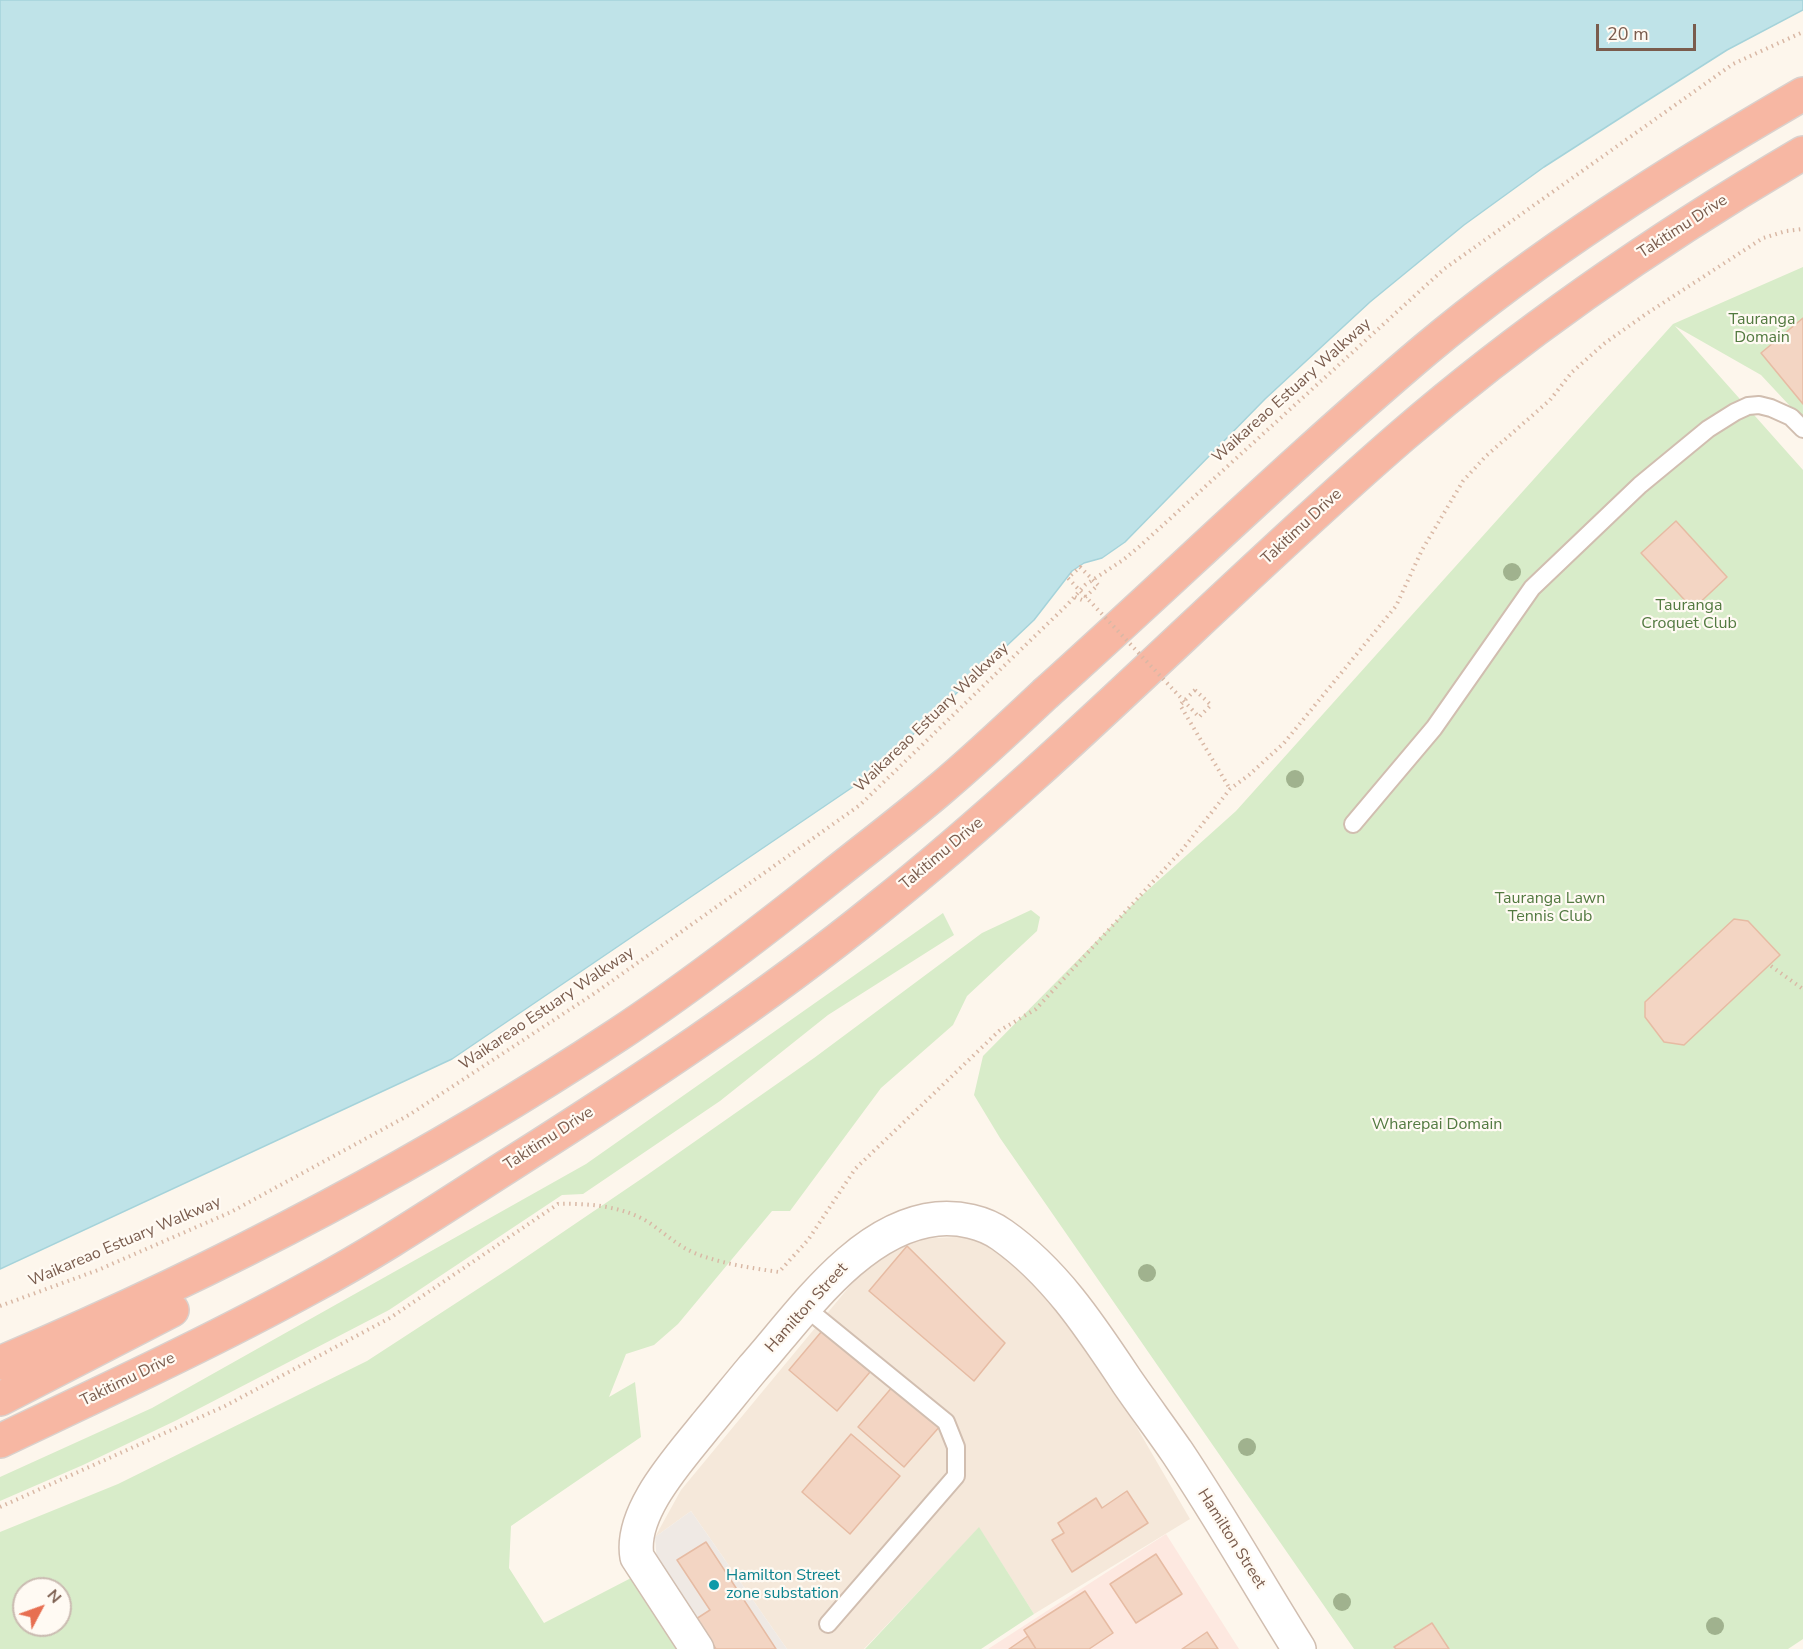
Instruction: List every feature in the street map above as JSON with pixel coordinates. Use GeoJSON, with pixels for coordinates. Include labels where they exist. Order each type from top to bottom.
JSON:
{"type":"FeatureCollection","features":[{"type":"Feature","properties":{"kind":"highway"},"geometry":{"type":"LineString","coordinates":[[0,1364],[150,1298],[324,1211],[495,1114],[620,1034],[688,987],[791,909],[940,789],[1318,444],[1464,319],[1552,253],[1646,189],[1803,94]]}},
{"type":"Feature","properties":{"kind":"highway","name":"Takitimu Drive"},"geometry":{"type":"LineString","coordinates":[[0,1441],[165,1363],[315,1285],[549,1140],[659,1068],[775,987],[878,909],[978,824],[1128,689],[1327,503],[1474,376],[1600,281],[1719,202],[1803,153]]}},
{"type":"Feature","properties":{"kind":"highway"},"geometry":{"type":"LineString","coordinates":[[0,1399],[174,1309],[324,1211]]}},
{"type":"Feature","properties":{"kind":"street","name":"Hamilton Street"},"geometry":{"type":"LineString","coordinates":[[697,1649],[636,1557],[635,1546],[642,1518],[666,1475],[749,1372],[830,1279],[852,1260],[893,1232],[935,1219],[952,1218],[970,1221],[1001,1234],[1046,1273],[1077,1308],[1178,1453],[1299,1649]]}},
{"type":"Feature","properties":{"kind":"lane"},"geometry":{"type":"LineString","coordinates":[[1353,824],[1434,728],[1532,588],[1640,485],[1708,429],[1748,406],[1759,405],[1771,408],[1791,417],[1803,429]]}},
{"type":"Feature","properties":{"kind":"lane"},"geometry":{"type":"LineString","coordinates":[[806,1308],[946,1422],[956,1447],[956,1476],[828,1624]]}},
{"type":"Feature","properties":{"kind":"path","name":"Waikareao Estuary Walkway"},"geometry":{"type":"LineString","coordinates":[[0,1306],[98,1270],[231,1212],[409,1115],[575,1006],[860,805],[1085,585],[1140,546],[1444,269],[1733,64],[1803,32]]}},
{"type":"Feature","properties":{"kind":"path"},"geometry":{"type":"LineString","coordinates":[[0,1507],[225,1406],[390,1318],[558,1204],[575,1203],[635,1215],[650,1223],[678,1245],[698,1255],[739,1266],[778,1272],[808,1240],[855,1169],[999,1031],[1036,1009],[1182,850],[1230,789],[1284,743],[1396,606],[1422,550],[1462,482],[1486,456],[1550,400],[1572,372],[1605,343],[1763,238],[1803,229]]}},
{"type":"Feature","properties":{"kind":"path"},"geometry":{"type":"LineString","coordinates":[[1074,597],[1082,600],[1098,585],[1080,567],[1068,578],[1199,717],[1211,705],[1196,690],[1180,705],[1230,789]]}},
{"type":"Feature","properties":{"kind":"path"},"geometry":{"type":"LineString","coordinates":[[1772,966],[1803,989]]}},
{"type":"Feature","properties":{"kind":"shaded area"},"geometry":{"type":"Polygon","coordinates":[[[975,1236],[1018,1267],[1089,1345],[1190,1519],[1034,1614],[979,1528],[864,1649],[787,1649],[691,1511],[655,1537],[681,1490],[868,1264],[916,1239],[975,1236]]]}},
{"type":"Feature","properties":{"kind":"shaded area"},"geometry":{"type":"Polygon","coordinates":[[[691,1511],[787,1649],[708,1649],[657,1563],[655,1537],[691,1511]]]}},
{"type":"Feature","properties":{"kind":"shaded area"},"geometry":{"type":"Polygon","coordinates":[[[1166,1534],[1239,1649],[988,1649],[1166,1534]]]}},
{"type":"Feature","properties":{"kind":"green space","name":"Wharepai Domain"},"geometry":{"type":"Polygon","coordinates":[[[1803,267],[1803,420],[1761,375],[1675,326],[1803,470],[1803,1639],[1788,1649],[1354,1649],[1000,1138],[974,1095],[983,1056],[1139,898],[1236,811],[1673,324],[1803,267]]]}},
{"type":"Feature","properties":{"kind":"green space"},"geometry":{"type":"Polygon","coordinates":[[[1031,910],[1040,917],[1037,931],[967,996],[953,1025],[881,1088],[790,1211],[772,1211],[678,1324],[654,1345],[626,1354],[609,1397],[635,1382],[641,1437],[511,1526],[509,1568],[544,1623],[633,1577],[680,1649],[0,1649],[0,1532],[118,1484],[367,1361],[510,1268],[814,1058],[982,933],[1031,910]]]}},
{"type":"Feature","properties":{"kind":"green space"},"geometry":{"type":"Polygon","coordinates":[[[943,913],[954,935],[828,1015],[720,1101],[583,1194],[562,1195],[389,1310],[177,1420],[83,1465],[0,1501],[0,1477],[152,1408],[586,1164],[943,913]]]}},
{"type":"Feature","properties":{"kind":"green space"},"geometry":{"type":"Polygon","coordinates":[[[979,1527],[1034,1614],[981,1649],[865,1649],[979,1527]]]}},
{"type":"Feature","properties":{"kind":"water"},"geometry":{"type":"Polygon","coordinates":[[[0,0],[1803,0],[1803,10],[1727,50],[1544,167],[1464,225],[1370,302],[1265,399],[1125,542],[1102,558],[1084,563],[1072,571],[1034,620],[869,776],[452,1059],[0,1269],[0,0]]]}},
{"type":"Feature","properties":{"kind":"building"},"geometry":{"type":"Polygon","coordinates":[[[1803,318],[1803,404],[1761,353],[1803,318]]]}},
{"type":"Feature","properties":{"kind":"building"},"geometry":{"type":"Polygon","coordinates":[[[1676,521],[1727,577],[1693,609],[1641,553],[1676,521]]]}},
{"type":"Feature","properties":{"kind":"building"},"geometry":{"type":"Polygon","coordinates":[[[1734,919],[1748,921],[1780,955],[1684,1045],[1664,1042],[1645,1017],[1645,1002],[1734,919]]]}},
{"type":"Feature","properties":{"kind":"building"},"geometry":{"type":"Polygon","coordinates":[[[907,1246],[1005,1343],[974,1381],[869,1291],[907,1246]]]}},
{"type":"Feature","properties":{"kind":"building"},"geometry":{"type":"Polygon","coordinates":[[[822,1331],[870,1372],[837,1411],[789,1370],[822,1331]]]}},
{"type":"Feature","properties":{"kind":"building"},"geometry":{"type":"Polygon","coordinates":[[[894,1385],[941,1425],[904,1467],[858,1427],[894,1385]]]}},
{"type":"Feature","properties":{"kind":"building"},"geometry":{"type":"Polygon","coordinates":[[[851,1434],[900,1476],[850,1534],[802,1492],[851,1434]]]}},
{"type":"Feature","properties":{"kind":"building"},"geometry":{"type":"Polygon","coordinates":[[[1127,1491],[1148,1523],[1072,1572],[1052,1540],[1064,1533],[1058,1523],[1096,1498],[1102,1508],[1127,1491]]]}},
{"type":"Feature","properties":{"kind":"building","name":"Hamilton Street zone substation"},"geometry":{"type":"Polygon","coordinates":[[[706,1542],[776,1649],[716,1649],[696,1619],[710,1610],[677,1560],[706,1542]]]}},
{"type":"Feature","properties":{"kind":"building"},"geometry":{"type":"Polygon","coordinates":[[[1156,1554],[1182,1594],[1136,1623],[1110,1584],[1156,1554]]]}},
{"type":"Feature","properties":{"kind":"building"},"geometry":{"type":"Polygon","coordinates":[[[1085,1591],[1113,1633],[1089,1649],[1036,1649],[1024,1630],[1085,1591]]]}},
{"type":"Feature","properties":{"kind":"building"},"geometry":{"type":"Polygon","coordinates":[[[1432,1623],[1449,1649],[1396,1649],[1394,1647],[1432,1623]]]}},
{"type":"Feature","properties":{"kind":"building"},"geometry":{"type":"Polygon","coordinates":[[[1207,1632],[1218,1649],[1182,1649],[1207,1632]]]}},
{"type":"Feature","properties":{"kind":"building"},"geometry":{"type":"Polygon","coordinates":[[[1028,1636],[1036,1649],[1009,1649],[1028,1636]]]}},
{"type":"Feature","properties":{"kind":"place","name":"Hamilton Street zone substation"},"geometry":{"type":"Point","coordinates":[714,1585]}},
{"type":"Feature","properties":{"kind":"park label","name":"Tauranga Domain"},"geometry":{"type":"Point","coordinates":[1762,329]}},
{"type":"Feature","properties":{"kind":"park label","name":"Tauranga Croquet Club"},"geometry":{"type":"Point","coordinates":[1689,615]}},
{"type":"Feature","properties":{"kind":"park label","name":"Tauranga Lawn Tennis Club"},"geometry":{"type":"Point","coordinates":[1550,908]}}]}
